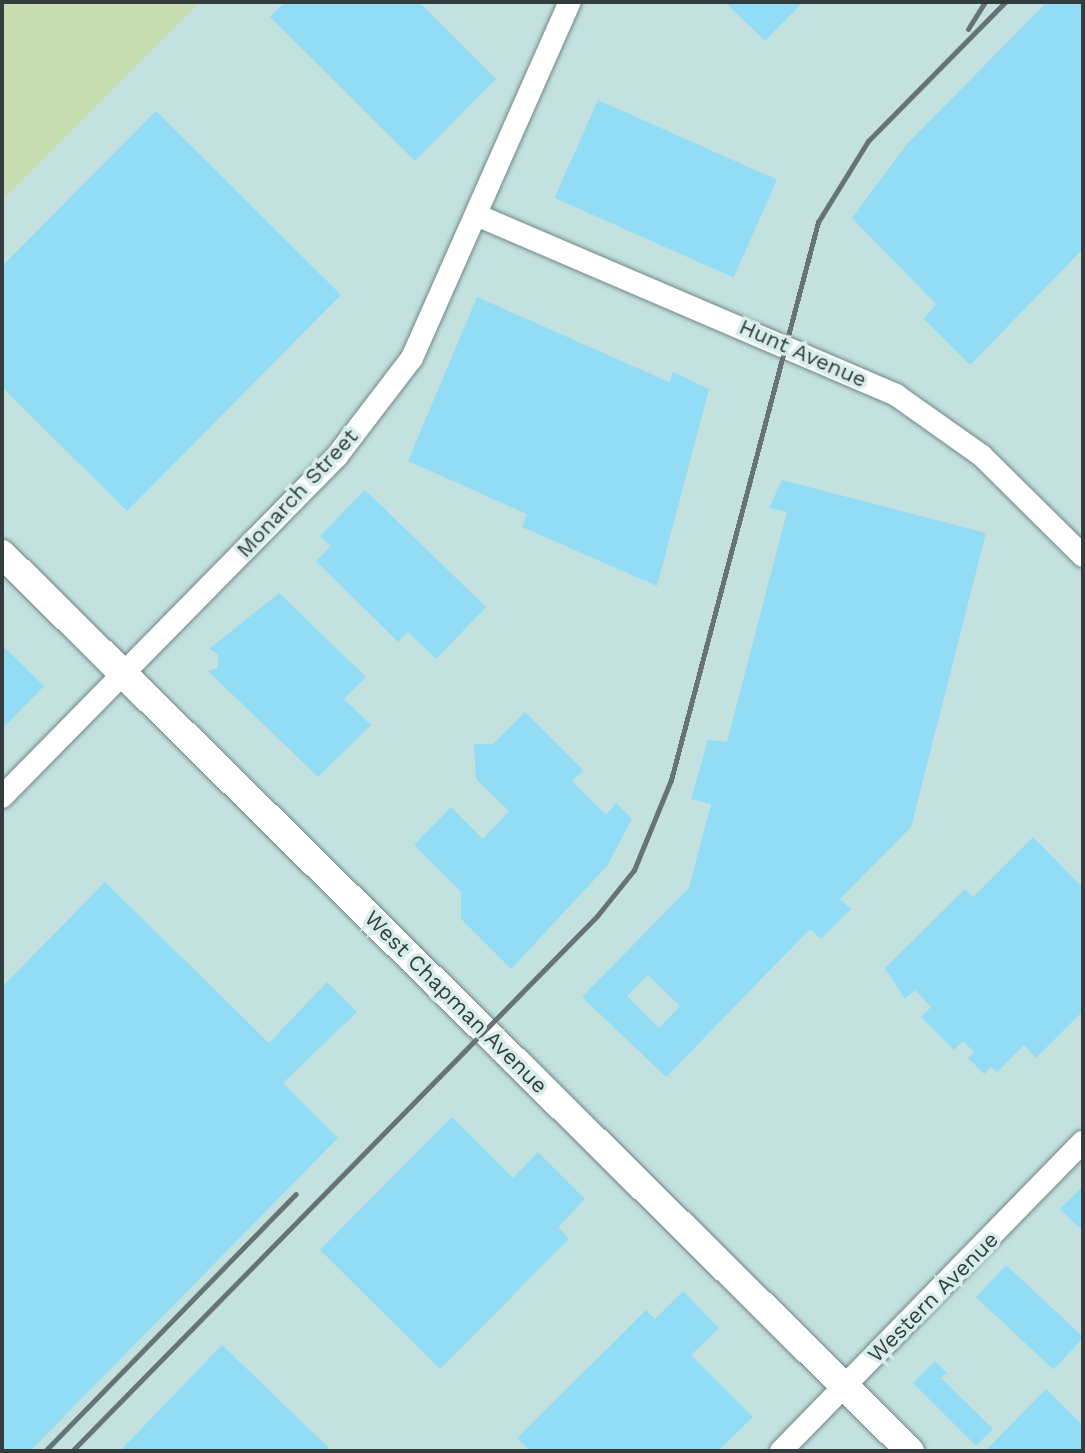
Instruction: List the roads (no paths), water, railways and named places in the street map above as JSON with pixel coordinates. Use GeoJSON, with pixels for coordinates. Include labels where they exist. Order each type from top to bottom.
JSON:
{"type":"FeatureCollection","features":[{"type":"Feature","properties":{"kind":"main road","name":"West Chapman Avenue"},"geometry":{"type":"LineString","coordinates":[[2,554],[125,670],[910,1451]]}},
{"type":"Feature","properties":{"kind":"street","name":"Monarch Street"},"geometry":{"type":"LineString","coordinates":[[2,797],[337,456],[412,358],[481,217],[570,2]]}},
{"type":"Feature","properties":{"kind":"street","name":"Hunt Avenue"},"geometry":{"type":"LineString","coordinates":[[481,217],[896,395],[982,456],[1083,556]]}},
{"type":"Feature","properties":{"kind":"street","name":"Western Avenue"},"geometry":{"type":"LineString","coordinates":[[781,1451],[1083,1142]]}},
{"type":"Feature","properties":{"kind":"railway"},"geometry":{"type":"LineString","coordinates":[[968,29],[985,2]]}},
{"type":"Feature","properties":{"kind":"railway"},"geometry":{"type":"LineString","coordinates":[[72,1451],[597,916],[634,870],[671,780],[818,222],[868,141],[1005,2]]}},
{"type":"Feature","properties":{"kind":"railway"},"geometry":{"type":"LineString","coordinates":[[45,1451],[296,1194]]}}]}
